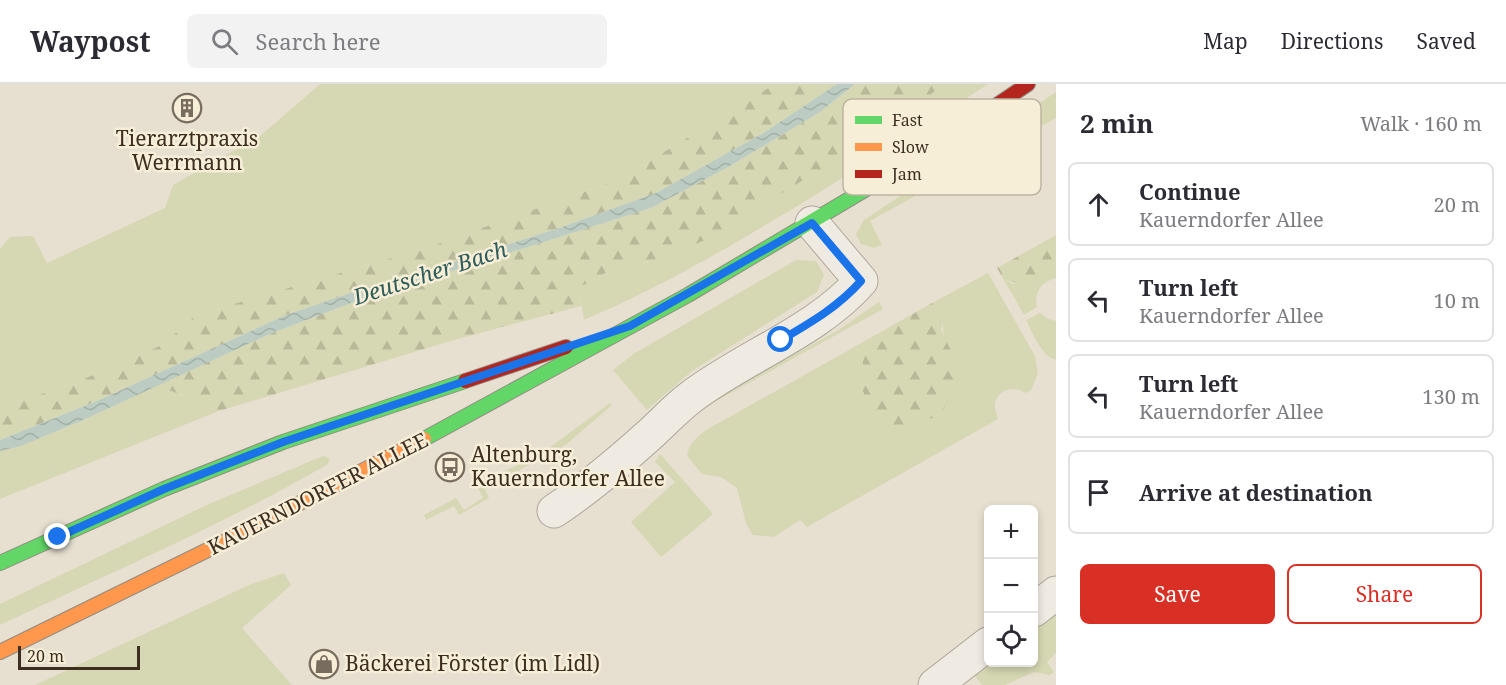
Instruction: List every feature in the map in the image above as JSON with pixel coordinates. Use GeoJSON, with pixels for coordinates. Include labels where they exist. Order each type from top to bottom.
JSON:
{"type":"FeatureCollection","features":[{"type":"Feature","properties":{"kind":"main road","name":"KAUERNDORFER ALLEE"},"geometry":{"type":"LineString","coordinates":[[1006,99],[1028,84]]}},
{"type":"Feature","properties":{"kind":"main road","name":"KAUERNDORFER ALLEE"},"geometry":{"type":"LineString","coordinates":[[0,652],[221,544],[550,373],[858,195]]}},
{"type":"Feature","properties":{"kind":"main road","name":"KAUERNDORFER ALLEE"},"geometry":{"type":"LineString","coordinates":[[0,563],[164,489],[283,442],[630,326]]}},
{"type":"Feature","properties":{"kind":"street"},"geometry":{"type":"LineString","coordinates":[[554,512],[602,476],[691,397],[824,315],[846,298],[861,281],[812,223]]}},
{"type":"Feature","properties":{"kind":"street"},"geometry":{"type":"LineString","coordinates":[[1038,607],[1056,593]]}},
{"type":"Feature","properties":{"kind":"street"},"geometry":{"type":"LineString","coordinates":[[935,685],[984,647]]}},
{"type":"Feature","properties":{"kind":"green space"},"geometry":{"type":"Polygon","coordinates":[[[320,84],[775,84],[620,179],[426,248],[196,315],[162,345],[70,385],[0,407],[0,249],[10,237],[33,236],[47,263],[165,208],[173,185],[260,136],[320,84]]]}},
{"type":"Feature","properties":{"kind":"green space"},"geometry":{"type":"Polygon","coordinates":[[[775,84],[837,84],[765,132],[656,193],[562,227],[286,315],[97,401],[0,440],[0,407],[70,385],[162,345],[196,315],[426,248],[620,179],[775,84]]]}},
{"type":"Feature","properties":{"kind":"green space"},"geometry":{"type":"Polygon","coordinates":[[[855,84],[943,84],[925,99],[843,99],[843,155],[708,239],[657,259],[607,272],[578,288],[581,306],[454,340],[219,411],[157,385],[272,333],[354,302],[651,208],[730,166],[820,112],[855,84]]]}},
{"type":"Feature","properties":{"kind":"green space"},"geometry":{"type":"Polygon","coordinates":[[[943,84],[988,84],[965,99],[925,99],[943,84]]]}},
{"type":"Feature","properties":{"kind":"green space"},"geometry":{"type":"Polygon","coordinates":[[[1056,92],[1056,118],[1041,126],[1041,102],[1056,92]]]}},
{"type":"Feature","properties":{"kind":"green space"},"geometry":{"type":"Polygon","coordinates":[[[843,153],[843,177],[700,263],[584,320],[578,288],[607,272],[657,259],[843,153]]]}},
{"type":"Feature","properties":{"kind":"green space"},"geometry":{"type":"Polygon","coordinates":[[[902,195],[917,195],[870,221],[882,245],[874,248],[861,244],[856,234],[864,220],[902,195]]]}},
{"type":"Feature","properties":{"kind":"green space"},"geometry":{"type":"Polygon","coordinates":[[[1056,235],[1056,267],[1026,285],[1004,280],[997,268],[1056,235]]]}},
{"type":"Feature","properties":{"kind":"green space"},"geometry":{"type":"Polygon","coordinates":[[[796,260],[816,261],[824,275],[817,292],[692,371],[647,410],[613,370],[635,353],[796,260]]]}},
{"type":"Feature","properties":{"kind":"green space"},"geometry":{"type":"Polygon","coordinates":[[[1056,267],[1056,278],[1046,282],[1038,292],[1037,307],[1024,315],[1004,280],[1014,284],[1056,267]]]}},
{"type":"Feature","properties":{"kind":"green space"},"geometry":{"type":"Polygon","coordinates":[[[988,273],[1035,356],[1038,374],[1031,390],[1025,393],[1017,389],[1009,389],[998,396],[995,405],[998,419],[807,527],[800,520],[774,537],[753,535],[746,523],[737,488],[721,477],[702,474],[687,456],[691,444],[706,430],[872,337],[863,361],[871,411],[886,428],[906,427],[946,343],[942,318],[932,303],[988,273]]]}},
{"type":"Feature","properties":{"kind":"green space"},"geometry":{"type":"Polygon","coordinates":[[[879,302],[883,309],[707,406],[718,397],[837,331],[879,302]]]}},
{"type":"Feature","properties":{"kind":"green space"},"geometry":{"type":"Polygon","coordinates":[[[932,303],[942,315],[941,330],[955,359],[957,385],[940,415],[906,427],[886,429],[871,411],[863,391],[863,361],[872,337],[932,303]]]}},
{"type":"Feature","properties":{"kind":"green space"},"geometry":{"type":"Polygon","coordinates":[[[1040,313],[1056,321],[1056,360],[1042,349],[1026,320],[1040,313]]]}},
{"type":"Feature","properties":{"kind":"green space"},"geometry":{"type":"Polygon","coordinates":[[[157,385],[219,411],[0,499],[0,451],[60,430],[157,385]]]}},
{"type":"Feature","properties":{"kind":"green space"},"geometry":{"type":"Polygon","coordinates":[[[610,403],[612,405],[567,444],[485,489],[489,498],[459,515],[454,506],[426,520],[424,515],[456,498],[464,510],[483,498],[477,486],[549,448],[610,403]]]}},
{"type":"Feature","properties":{"kind":"green space"},"geometry":{"type":"Polygon","coordinates":[[[660,454],[713,514],[661,557],[631,522],[675,482],[655,462],[660,454]]]}},
{"type":"Feature","properties":{"kind":"green space"},"geometry":{"type":"Polygon","coordinates":[[[323,456],[330,458],[328,464],[248,508],[0,625],[0,604],[209,504],[323,456]]]}},
{"type":"Feature","properties":{"kind":"green space"},"geometry":{"type":"Polygon","coordinates":[[[284,573],[291,585],[242,628],[292,685],[35,685],[249,585],[284,573]]]}},
{"type":"Feature","properties":{"kind":"green space"},"geometry":{"type":"Polygon","coordinates":[[[1056,612],[1056,653],[1047,662],[1054,672],[1050,675],[1034,672],[1005,685],[982,685],[975,676],[987,667],[1038,667],[1038,627],[1056,612]]]}},
{"type":"Feature","properties":{"kind":"water","name":"Deutscher Bach"},"geometry":{"type":"Polygon","coordinates":[[[837,84],[855,84],[820,112],[730,166],[651,208],[354,302],[272,333],[81,421],[21,446],[0,451],[0,440],[97,401],[286,315],[562,227],[656,193],[765,132],[837,84]]]}},
{"type":"Feature","properties":{"kind":"traffic: fast"},"geometry":{"type":"LineString","coordinates":[[424,439],[688,295],[856,195]]}},
{"type":"Feature","properties":{"kind":"traffic: fast"},"geometry":{"type":"LineString","coordinates":[[0,563],[164,489],[283,442],[465,381]]}},
{"type":"Feature","properties":{"kind":"traffic: slow"},"geometry":{"type":"LineString","coordinates":[[0,652],[232,538],[424,439]]}},
{"type":"Feature","properties":{"kind":"traffic: jam"},"geometry":{"type":"LineString","coordinates":[[1006,99],[1028,84]]}},
{"type":"Feature","properties":{"kind":"traffic: jam"},"geometry":{"type":"LineString","coordinates":[[465,381],[566,347]]}},
{"type":"Feature","properties":{"kind":"place","name":"Tierarztpraxis Werrmann"},"geometry":{"type":"Point","coordinates":[187,108]}},
{"type":"Feature","properties":{"kind":"place","name":"Altenburg, Kauerndorfer Allee"},"geometry":{"type":"Point","coordinates":[450,467]}},
{"type":"Feature","properties":{"kind":"place","name":"Bäckerei Förster (im Lidl)"},"geometry":{"type":"Point","coordinates":[324,664]}},
{"type":"Feature","properties":{"kind":"route"},"geometry":{"type":"LineString","coordinates":[[58,537],[164,489],[283,442],[630,326],[812,223],[861,281],[846,298],[824,315],[781,340]]}}]}
